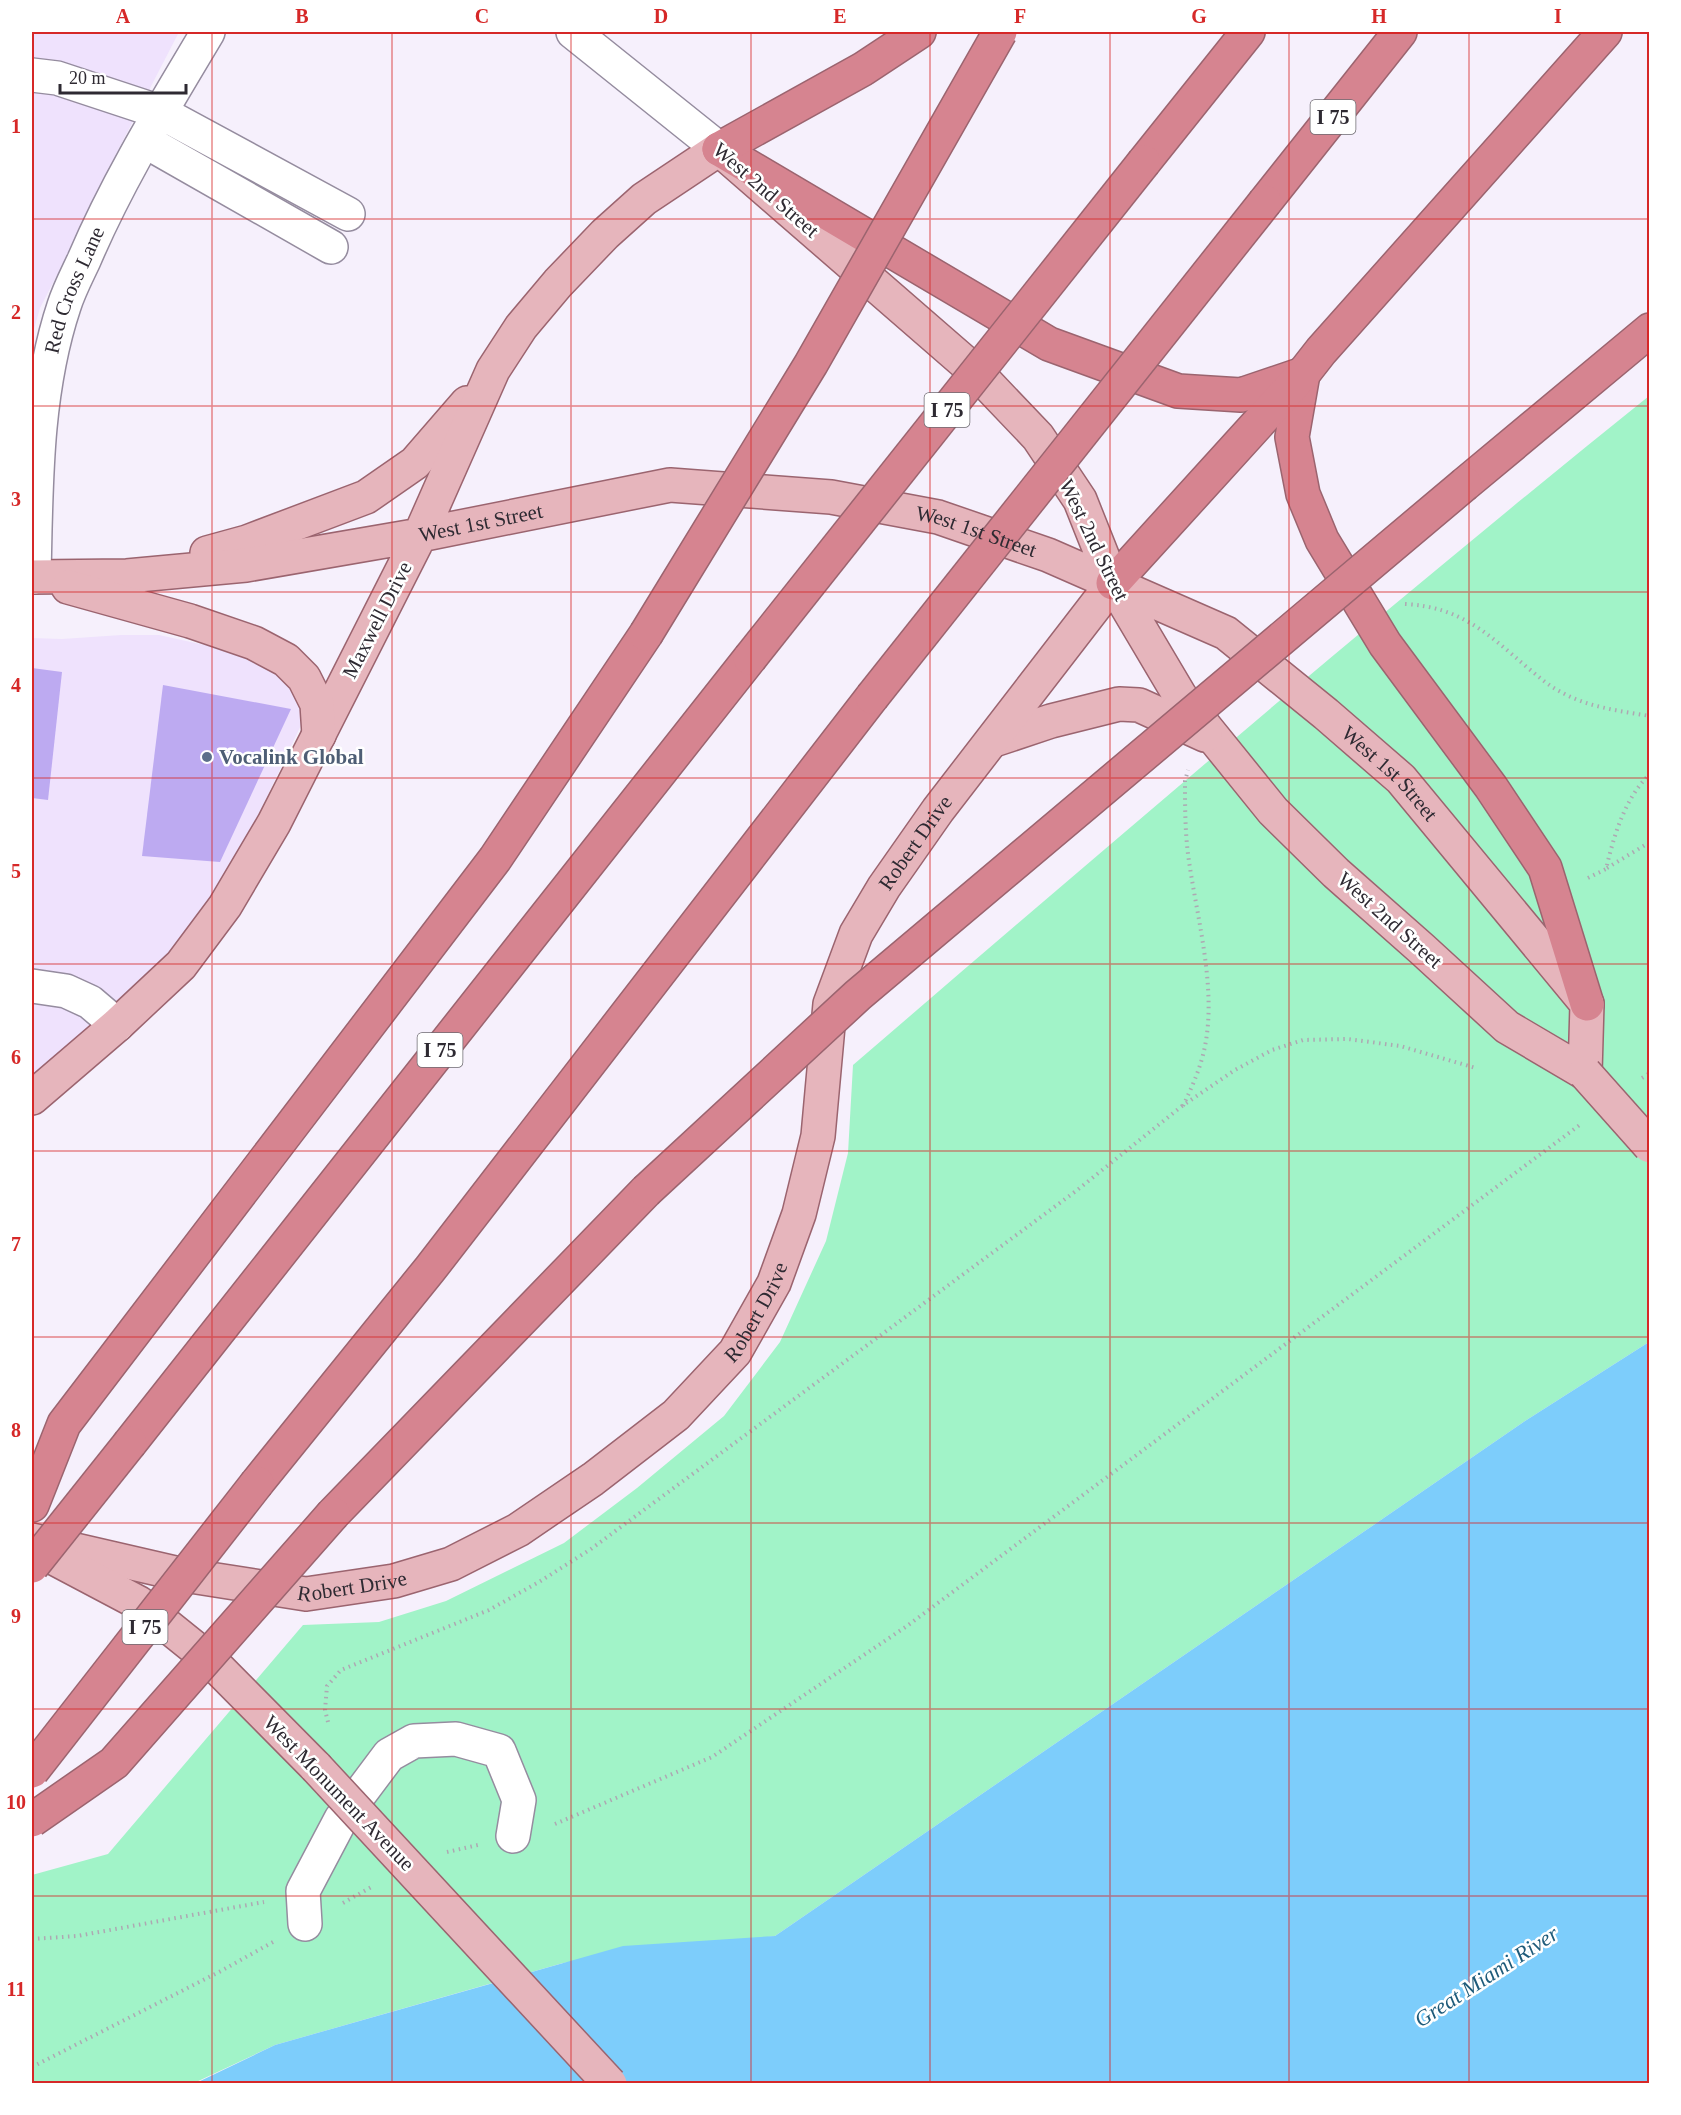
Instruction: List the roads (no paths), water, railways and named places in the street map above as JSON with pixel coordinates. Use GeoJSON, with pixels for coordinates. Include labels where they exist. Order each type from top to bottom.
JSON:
{"type":"FeatureCollection","features":[{"type":"Feature","properties":{"kind":"highway"},"geometry":{"type":"LineString","coordinates":[[719,149],[863,69],[919,32]]}},
{"type":"Feature","properties":{"kind":"highway"},"geometry":{"type":"LineString","coordinates":[[32,1505],[64,1424],[495,859],[646,634],[811,364],[1000,32]]}},
{"type":"Feature","properties":{"kind":"highway","name":"I 75"},"geometry":{"type":"LineString","coordinates":[[32,1566],[1248,32]]}},
{"type":"Feature","properties":{"kind":"highway","name":"I 75"},"geometry":{"type":"LineString","coordinates":[[32,1771],[257,1483],[430,1269],[872,697],[1400,32]]}},
{"type":"Feature","properties":{"kind":"highway"},"geometry":{"type":"LineString","coordinates":[[1113,583],[1303,374],[1605,32]]}},
{"type":"Feature","properties":{"kind":"highway"},"geometry":{"type":"LineString","coordinates":[[719,149],[1049,344],[1178,391],[1241,395],[1303,374]]}},
{"type":"Feature","properties":{"kind":"highway"},"geometry":{"type":"LineString","coordinates":[[32,1820],[114,1763],[333,1514],[646,1191],[858,995],[1650,330]]}},
{"type":"Feature","properties":{"kind":"highway"},"geometry":{"type":"LineString","coordinates":[[1303,374],[1292,437],[1303,494],[1322,540],[1385,644],[1491,787],[1545,868],[1587,1005]]}},
{"type":"Feature","properties":{"kind":"main road","name":"Maxwell Drive"},"geometry":{"type":"LineString","coordinates":[[32,1098],[117,1025],[181,965],[225,906],[274,823],[319,735],[420,535],[493,370],[521,327],[558,282],[605,234],[644,199],[719,149]]}},
{"type":"Feature","properties":{"kind":"main road","name":"West 2nd Street"},"geometry":{"type":"LineString","coordinates":[[719,149],[978,374],[1038,437],[1080,501],[1113,583],[1180,696],[1273,811],[1336,873],[1507,1027],[1585,1073]]}},
{"type":"Feature","properties":{"kind":"main road"},"geometry":{"type":"LineString","coordinates":[[127,576],[247,542],[366,497],[415,463],[452,423],[493,370]]}},
{"type":"Feature","properties":{"kind":"main road","name":"West 1st Street"},"geometry":{"type":"LineString","coordinates":[[33,577],[127,576],[246,565],[420,535],[670,485],[831,497],[938,517],[1048,555],[1227,633],[1401,779],[1587,1005]]}},
{"type":"Feature","properties":{"kind":"main road"},"geometry":{"type":"LineString","coordinates":[[33,577],[190,621],[254,643],[286,660],[304,678],[317,704],[319,735]]}},
{"type":"Feature","properties":{"kind":"main road","name":"Robert Drive"},"geometry":{"type":"LineString","coordinates":[[32,1540],[184,1575],[306,1594],[394,1581],[451,1564],[518,1530],[593,1479],[676,1415],[735,1352],[774,1283],[799,1214],[818,1136],[830,1004],[856,934],[884,887],[938,810],[1113,583]]}},
{"type":"Feature","properties":{"kind":"main road"},"geometry":{"type":"LineString","coordinates":[[994,740],[1051,721],[1119,704],[1139,705],[1212,738]]}},
{"type":"Feature","properties":{"kind":"main road"},"geometry":{"type":"LineString","coordinates":[[1587,1005],[1585,1073],[1650,1146]]}},
{"type":"Feature","properties":{"kind":"main road","name":"West Monument Avenue"},"geometry":{"type":"LineString","coordinates":[[32,1546],[139,1603],[211,1661],[316,1767],[610,2084]]}},
{"type":"Feature","properties":{"kind":"street","name":"Red Cross Lane"},"geometry":{"type":"LineString","coordinates":[[33,577],[40,432],[48,367],[64,305],[101,218],[208,32]]}},
{"type":"Feature","properties":{"kind":"street","name":"West 2nd Street"},"geometry":{"type":"LineString","coordinates":[[573,32],[719,149]]}},
{"type":"Feature","properties":{"kind":"street"},"geometry":{"type":"LineString","coordinates":[[32,75],[57,78],[160,112],[348,214]]}},
{"type":"Feature","properties":{"kind":"street"},"geometry":{"type":"LineString","coordinates":[[145,141],[332,247]]}},
{"type":"Feature","properties":{"kind":"street"},"geometry":{"type":"LineString","coordinates":[[32,986],[66,991],[90,1002],[117,1025]]}},
{"type":"Feature","properties":{"kind":"street"},"geometry":{"type":"LineString","coordinates":[[304,1924],[303,1891],[341,1819],[389,1755],[414,1741],[456,1739],[499,1751],[519,1800],[513,1836]]}},
{"type":"Feature","properties":{"kind":"water","name":"Great Miami River"},"geometry":{"type":"Polygon","coordinates":[[[1649,1342],[1649,2083],[194,2084],[275,2045],[623,1946],[775,1936],[1525,1421],[1649,1342]]]}},
{"type":"Feature","properties":{"kind":"place","name":"Vocalink Global"},"geometry":{"type":"Point","coordinates":[207,757]}}]}
